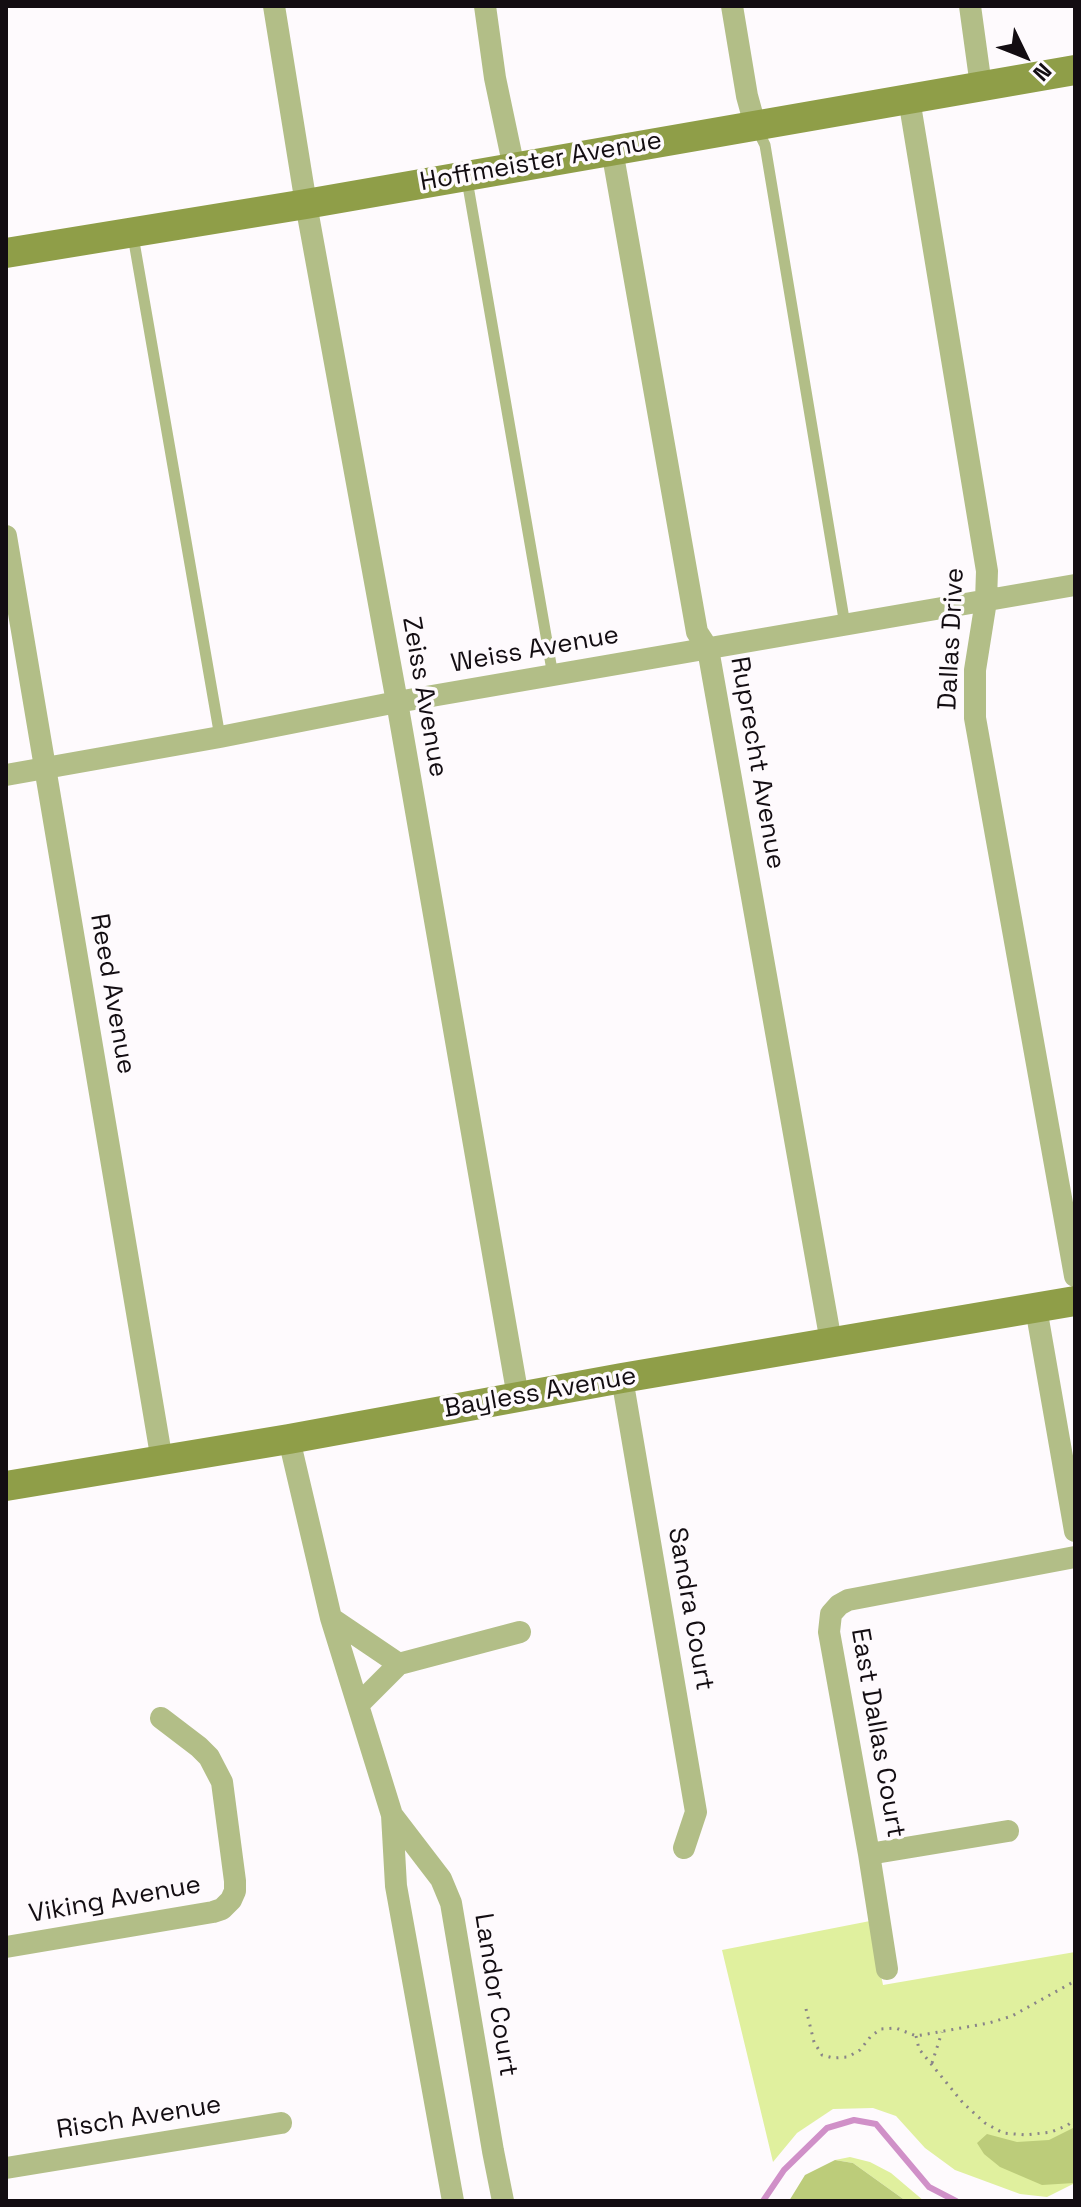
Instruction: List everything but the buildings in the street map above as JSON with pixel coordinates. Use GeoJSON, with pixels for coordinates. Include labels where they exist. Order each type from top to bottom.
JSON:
{"type":"FeatureCollection","features":[{"type":"Feature","properties":{"kind":"street","name":"Zeiss Avenue"},"geometry":{"type":"LineString","coordinates":[[274,6],[306,204],[397,702],[518,1397]]}},
{"type":"Feature","properties":{"kind":"street"},"geometry":{"type":"LineString","coordinates":[[485,6],[495,78],[514,168]]}},
{"type":"Feature","properties":{"kind":"street"},"geometry":{"type":"LineString","coordinates":[[732,6],[755,125]]}},
{"type":"Feature","properties":{"kind":"street"},"geometry":{"type":"LineString","coordinates":[[970,6],[981,86]]}},
{"type":"Feature","properties":{"kind":"street","name":"Hoffmeister Avenue"},"geometry":{"type":"LineString","coordinates":[[6,253],[1075,70]]}},
{"type":"Feature","properties":{"kind":"street","name":"Dallas Drive"},"geometry":{"type":"LineString","coordinates":[[909,99],[987,571],[986,601],[975,670],[975,718],[1075,1276]]}},
{"type":"Feature","properties":{"kind":"street","name":"Ruprecht Avenue"},"geometry":{"type":"LineString","coordinates":[[612,150],[697,632],[708,649],[831,1342]]}},
{"type":"Feature","properties":{"kind":"street","name":"Reed Avenue"},"geometry":{"type":"LineString","coordinates":[[6,536],[162,1461]]}},
{"type":"Feature","properties":{"kind":"street","name":"Weiss Avenue"},"geometry":{"type":"LineString","coordinates":[[6,775],[397,702],[1075,585]]}},
{"type":"Feature","properties":{"kind":"street","name":"Bayless Avenue"},"geometry":{"type":"LineString","coordinates":[[6,1486],[1075,1301]]}},
{"type":"Feature","properties":{"kind":"street"},"geometry":{"type":"LineString","coordinates":[[1036,1308],[1075,1531]]}},
{"type":"Feature","properties":{"kind":"street","name":"Sandra Court"},"geometry":{"type":"LineString","coordinates":[[622,1378],[696,1812],[684,1848]]}},
{"type":"Feature","properties":{"kind":"street","name":"Landor Court"},"geometry":{"type":"LineString","coordinates":[[289,1439],[331,1618],[392,1815],[396,1886],[453,2201]]}},
{"type":"Feature","properties":{"kind":"street","name":"East Dallas Court"},"geometry":{"type":"LineString","coordinates":[[887,1969],[829,1632],[831,1614],[848,1600],[1075,1557]]}},
{"type":"Feature","properties":{"kind":"street"},"geometry":{"type":"LineString","coordinates":[[331,1618],[399,1664]]}},
{"type":"Feature","properties":{"kind":"street"},"geometry":{"type":"LineString","coordinates":[[359,1704],[399,1664],[520,1632]]}},
{"type":"Feature","properties":{"kind":"street","name":"Viking Avenue"},"geometry":{"type":"LineString","coordinates":[[6,1947],[213,1912],[222,1909],[231,1900],[235,1881],[222,1782],[209,1757],[161,1718]]}},
{"type":"Feature","properties":{"kind":"street","name":"Landor Court"},"geometry":{"type":"LineString","coordinates":[[392,1815],[441,1879],[451,1903],[503,2201]]}},
{"type":"Feature","properties":{"kind":"street"},"geometry":{"type":"LineString","coordinates":[[869,1854],[1008,1831]]}},
{"type":"Feature","properties":{"kind":"street","name":"Risch Avenue"},"geometry":{"type":"LineString","coordinates":[[6,2168],[281,2123]]}},
{"type":"Feature","properties":{"kind":"lane"},"geometry":{"type":"LineString","coordinates":[[755,125],[765,145],[845,625]]}},
{"type":"Feature","properties":{"kind":"lane"},"geometry":{"type":"LineString","coordinates":[[466,176],[553,676]]}},
{"type":"Feature","properties":{"kind":"lane"},"geometry":{"type":"LineString","coordinates":[[133,231],[220,737]]}},
{"type":"Feature","properties":{"kind":"path"},"geometry":{"type":"LineString","coordinates":[[806,2009],[814,2042],[822,2055],[848,2057],[860,2050],[881,2029],[896,2028],[916,2036],[989,2023],[1012,2016],[1075,1981]]}},
{"type":"Feature","properties":{"kind":"path"},"geometry":{"type":"LineString","coordinates":[[932,2064],[942,2032]]}},
{"type":"Feature","properties":{"kind":"path"},"geometry":{"type":"LineString","coordinates":[[916,2036],[919,2049],[963,2103],[985,2123],[1003,2133],[1026,2135],[1051,2132],[1075,2119]]}},
{"type":"Feature","properties":{"kind":"green space"},"geometry":{"type":"Polygon","coordinates":[[[870,1921],[883,1985],[1075,1952],[1075,2183],[1047,2197],[1020,2194],[955,2170],[925,2148],[896,2116],[873,2108],[833,2109],[797,2133],[773,2162],[722,1950],[870,1921]]]}},
{"type":"Feature","properties":{"kind":"green space"},"geometry":{"type":"Polygon","coordinates":[[[1075,2127],[1074,2183],[1042,2185],[1000,2167],[984,2154],[977,2143],[987,2134],[1017,2142],[1049,2140],[1075,2127]]]}},
{"type":"Feature","properties":{"kind":"green space"},"geometry":{"type":"Polygon","coordinates":[[[850,2157],[870,2162],[891,2173],[924,2201],[906,2201],[853,2163],[835,2160],[850,2157]]]}},
{"type":"Feature","properties":{"kind":"green space"},"geometry":{"type":"Polygon","coordinates":[[[835,2160],[853,2163],[906,2201],[789,2201],[805,2175],[835,2160]]]}},
{"type":"Feature","properties":{"kind":"waterway"},"geometry":{"type":"LineString","coordinates":[[763,2201],[784,2170],[827,2128],[854,2120],[876,2124],[929,2187],[956,2201]]}}]}
